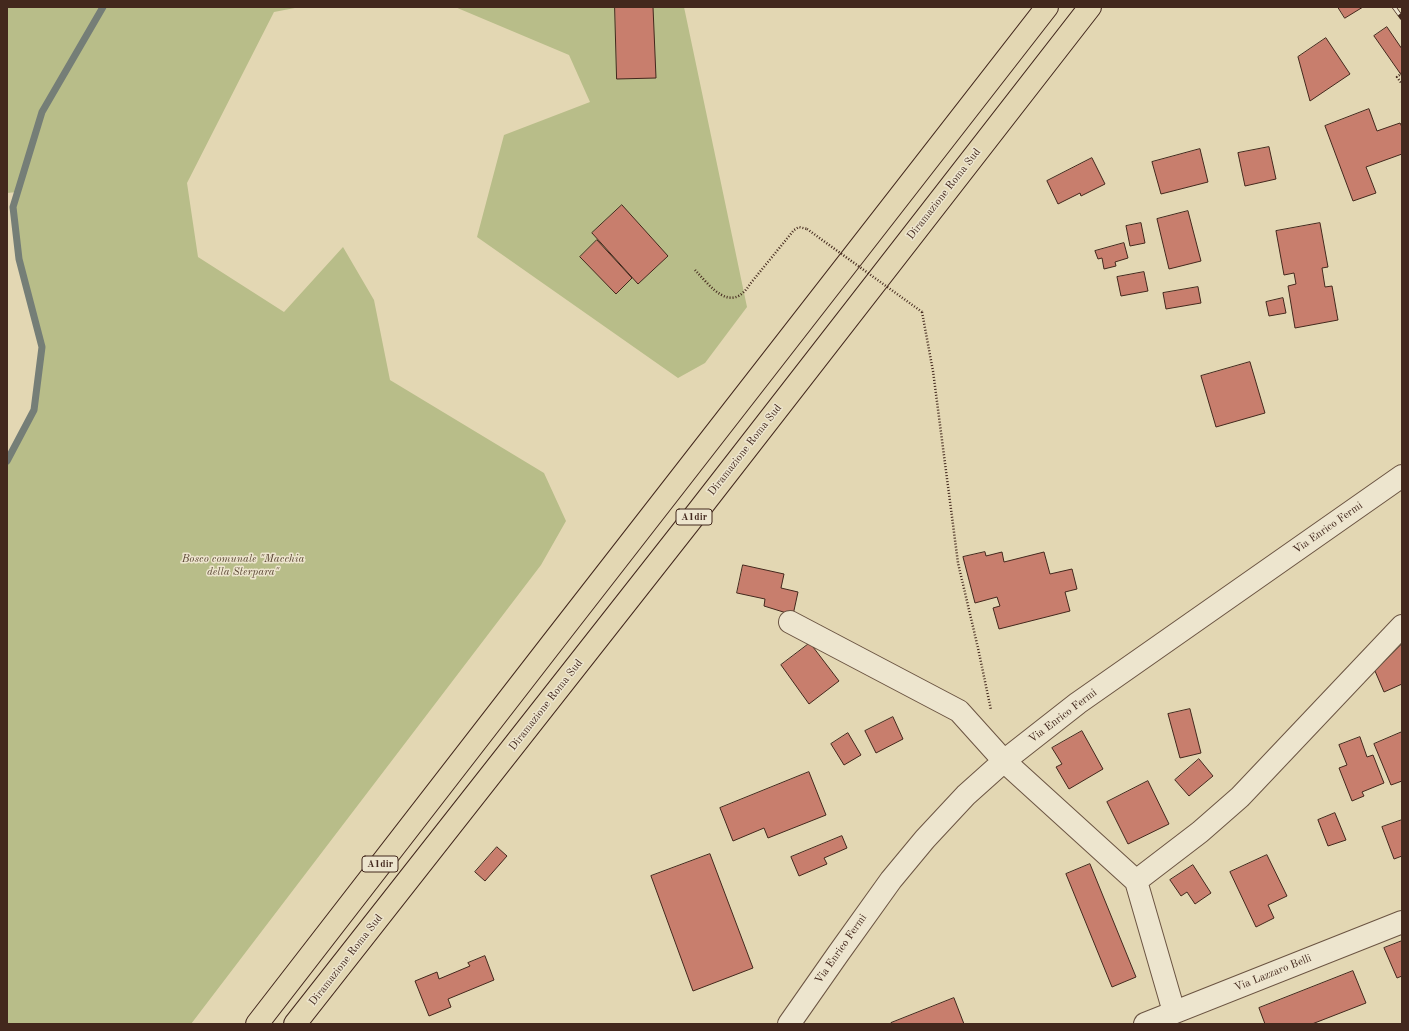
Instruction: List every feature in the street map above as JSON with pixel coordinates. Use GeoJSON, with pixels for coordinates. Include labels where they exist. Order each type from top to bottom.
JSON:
{"type":"FeatureCollection","features":[{"type":"Feature","properties":{"kind":"highway","name":"A1dir"},"geometry":{"type":"LineString","coordinates":[[257,1024],[498,711],[665,500],[1047,7]]}},
{"type":"Feature","properties":{"kind":"highway","name":"Diramazione Roma Sud"},"geometry":{"type":"LineString","coordinates":[[295,1024],[699,510],[1090,7]]}},
{"type":"Feature","properties":{"kind":"street","name":"Via Enrico Fermi"},"geometry":{"type":"LineString","coordinates":[[789,1024],[863,917],[907,859],[966,795],[1004,761],[1078,703],[1402,476]]}},
{"type":"Feature","properties":{"kind":"street"},"geometry":{"type":"LineString","coordinates":[[790,622],[959,711],[1004,761],[1136,880],[1174,1012]]}},
{"type":"Feature","properties":{"kind":"street"},"geometry":{"type":"LineString","coordinates":[[1136,880],[1200,832],[1240,797],[1402,626]]}},
{"type":"Feature","properties":{"kind":"street","name":"Via Lazzaro Belli"},"geometry":{"type":"LineString","coordinates":[[1145,1024],[1402,922]]}},
{"type":"Feature","properties":{"kind":"path"},"geometry":{"type":"LineString","coordinates":[[1402,73],[1397,77],[1402,84]]}},
{"type":"Feature","properties":{"kind":"path"},"geometry":{"type":"LineString","coordinates":[[695,270],[719,294],[726,297],[740,295],[746,290],[794,230],[799,227],[807,229],[922,312],[933,371],[958,563],[978,648],[991,713]]}},
{"type":"Feature","properties":{"kind":"green space","name":"Bosco comunale \"Macchia della Sterpara\""},"geometry":{"type":"Polygon","coordinates":[[[7,7],[300,7],[274,12],[187,183],[198,257],[284,312],[343,247],[374,300],[390,380],[544,473],[566,521],[541,565],[191,1024],[7,1024],[7,461],[34,410],[42,347],[19,259],[13,207],[17,192],[7,193],[7,7]]]}},
{"type":"Feature","properties":{"kind":"green space"},"geometry":{"type":"Polygon","coordinates":[[[455,7],[684,7],[747,307],[705,363],[678,378],[477,237],[504,135],[590,102],[569,55],[455,7]]]}},
{"type":"Feature","properties":{"kind":"building"},"geometry":{"type":"Polygon","coordinates":[[[615,7],[653,7],[656,78],[617,79],[615,7]]]}},
{"type":"Feature","properties":{"kind":"building"},"geometry":{"type":"Polygon","coordinates":[[[1338,7],[1363,7],[1345,18],[1338,7]]]}},
{"type":"Feature","properties":{"kind":"building"},"geometry":{"type":"Polygon","coordinates":[[[1387,27],[1402,49],[1402,76],[1374,36],[1387,27]]]}},
{"type":"Feature","properties":{"kind":"building"},"geometry":{"type":"Polygon","coordinates":[[[1326,38],[1350,74],[1310,101],[1298,57],[1326,38]]]}},
{"type":"Feature","properties":{"kind":"building"},"geometry":{"type":"Polygon","coordinates":[[[1369,109],[1377,131],[1400,123],[1402,127],[1402,154],[1366,167],[1376,193],[1353,201],[1325,126],[1369,109]]]}},
{"type":"Feature","properties":{"kind":"building"},"geometry":{"type":"Polygon","coordinates":[[[1269,147],[1276,179],[1245,186],[1238,153],[1269,147]]]}},
{"type":"Feature","properties":{"kind":"building"},"geometry":{"type":"Polygon","coordinates":[[[1200,149],[1208,182],[1161,194],[1152,162],[1200,149]]]}},
{"type":"Feature","properties":{"kind":"building"},"geometry":{"type":"Polygon","coordinates":[[[1092,158],[1105,184],[1081,196],[1080,193],[1058,204],[1047,181],[1092,158]]]}},
{"type":"Feature","properties":{"kind":"building"},"geometry":{"type":"Polygon","coordinates":[[[622,205],[668,256],[638,284],[592,233],[622,205]]]}},
{"type":"Feature","properties":{"kind":"building"},"geometry":{"type":"Polygon","coordinates":[[[1188,211],[1201,261],[1169,269],[1157,219],[1188,211]]]}},
{"type":"Feature","properties":{"kind":"building"},"geometry":{"type":"Polygon","coordinates":[[[1141,223],[1145,243],[1130,246],[1126,226],[1141,223]]]}},
{"type":"Feature","properties":{"kind":"building"},"geometry":{"type":"Polygon","coordinates":[[[1320,223],[1328,267],[1322,268],[1325,287],[1332,286],[1338,320],[1295,328],[1288,286],[1296,284],[1294,273],[1284,275],[1276,231],[1320,223]]]}},
{"type":"Feature","properties":{"kind":"building"},"geometry":{"type":"Polygon","coordinates":[[[597,240],[632,278],[616,294],[580,257],[597,240]]]}},
{"type":"Feature","properties":{"kind":"building"},"geometry":{"type":"Polygon","coordinates":[[[1124,243],[1128,258],[1115,262],[1116,266],[1104,269],[1102,258],[1098,259],[1095,251],[1124,243]]]}},
{"type":"Feature","properties":{"kind":"building"},"geometry":{"type":"Polygon","coordinates":[[[1144,272],[1148,291],[1121,296],[1117,277],[1144,272]]]}},
{"type":"Feature","properties":{"kind":"building"},"geometry":{"type":"Polygon","coordinates":[[[1198,287],[1201,303],[1166,309],[1163,293],[1198,287]]]}},
{"type":"Feature","properties":{"kind":"building"},"geometry":{"type":"Polygon","coordinates":[[[1283,298],[1286,313],[1269,316],[1266,302],[1283,298]]]}},
{"type":"Feature","properties":{"kind":"building"},"geometry":{"type":"Polygon","coordinates":[[[1250,362],[1265,413],[1216,427],[1201,376],[1250,362]]]}},
{"type":"Feature","properties":{"kind":"building"},"geometry":{"type":"Polygon","coordinates":[[[985,552],[986,556],[1002,552],[1004,562],[1044,552],[1050,574],[1072,569],[1077,589],[1065,592],[1070,611],[999,629],[993,608],[1000,606],[997,597],[975,603],[963,557],[985,552]]]}},
{"type":"Feature","properties":{"kind":"building"},"geometry":{"type":"Polygon","coordinates":[[[743,565],[784,574],[781,588],[798,592],[793,615],[764,606],[765,599],[737,593],[743,565]]]}},
{"type":"Feature","properties":{"kind":"building"},"geometry":{"type":"Polygon","coordinates":[[[810,643],[839,681],[809,704],[781,665],[810,643]]]}},
{"type":"Feature","properties":{"kind":"building"},"geometry":{"type":"Polygon","coordinates":[[[1402,644],[1402,684],[1384,692],[1375,671],[1402,644]]]}},
{"type":"Feature","properties":{"kind":"building"},"geometry":{"type":"Polygon","coordinates":[[[1190,709],[1201,753],[1180,758],[1168,714],[1190,709]]]}},
{"type":"Feature","properties":{"kind":"building"},"geometry":{"type":"Polygon","coordinates":[[[893,717],[903,739],[876,753],[865,731],[893,717]]]}},
{"type":"Feature","properties":{"kind":"building"},"geometry":{"type":"Polygon","coordinates":[[[1082,731],[1103,769],[1069,789],[1056,767],[1062,764],[1052,748],[1082,731]]]}},
{"type":"Feature","properties":{"kind":"building"},"geometry":{"type":"Polygon","coordinates":[[[1402,732],[1402,781],[1391,785],[1374,744],[1402,732]]]}},
{"type":"Feature","properties":{"kind":"building"},"geometry":{"type":"Polygon","coordinates":[[[848,733],[861,755],[844,765],[831,744],[848,733]]]}},
{"type":"Feature","properties":{"kind":"building"},"geometry":{"type":"Polygon","coordinates":[[[1360,737],[1367,757],[1373,755],[1384,783],[1362,792],[1364,796],[1352,801],[1339,768],[1347,765],[1339,745],[1360,737]]]}},
{"type":"Feature","properties":{"kind":"building"},"geometry":{"type":"Polygon","coordinates":[[[1199,759],[1213,776],[1189,796],[1175,780],[1199,759]]]}},
{"type":"Feature","properties":{"kind":"building"},"geometry":{"type":"Polygon","coordinates":[[[809,772],[826,815],[768,838],[764,828],[733,841],[720,808],[809,772]]]}},
{"type":"Feature","properties":{"kind":"building"},"geometry":{"type":"Polygon","coordinates":[[[1148,781],[1169,824],[1128,844],[1107,802],[1148,781]]]}},
{"type":"Feature","properties":{"kind":"building"},"geometry":{"type":"Polygon","coordinates":[[[1335,813],[1346,840],[1328,846],[1318,820],[1335,813]]]}},
{"type":"Feature","properties":{"kind":"building"},"geometry":{"type":"Polygon","coordinates":[[[1402,820],[1402,856],[1394,859],[1382,827],[1402,820]]]}},
{"type":"Feature","properties":{"kind":"building"},"geometry":{"type":"Polygon","coordinates":[[[842,836],[847,848],[824,858],[827,864],[799,876],[791,857],[842,836]]]}},
{"type":"Feature","properties":{"kind":"building"},"geometry":{"type":"Polygon","coordinates":[[[497,847],[507,856],[485,881],[475,872],[497,847]]]}},
{"type":"Feature","properties":{"kind":"building"},"geometry":{"type":"Polygon","coordinates":[[[710,854],[753,968],[693,991],[651,876],[710,854]]]}},
{"type":"Feature","properties":{"kind":"building"},"geometry":{"type":"Polygon","coordinates":[[[1267,855],[1287,896],[1268,905],[1274,918],[1256,927],[1230,872],[1267,855]]]}},
{"type":"Feature","properties":{"kind":"building"},"geometry":{"type":"Polygon","coordinates":[[[1090,864],[1136,977],[1112,987],[1066,874],[1090,864]]]}},
{"type":"Feature","properties":{"kind":"building"},"geometry":{"type":"Polygon","coordinates":[[[1193,865],[1211,893],[1195,904],[1187,892],[1181,896],[1170,880],[1193,865]]]}},
{"type":"Feature","properties":{"kind":"building"},"geometry":{"type":"Polygon","coordinates":[[[1402,941],[1402,976],[1397,978],[1384,948],[1402,941]]]}},
{"type":"Feature","properties":{"kind":"building"},"geometry":{"type":"Polygon","coordinates":[[[485,956],[494,980],[448,999],[451,1007],[429,1016],[415,981],[437,972],[439,979],[470,966],[468,963],[485,956]]]}},
{"type":"Feature","properties":{"kind":"building"},"geometry":{"type":"Polygon","coordinates":[[[1353,971],[1366,1003],[1312,1024],[1265,1024],[1259,1008],[1353,971]]]}},
{"type":"Feature","properties":{"kind":"building"},"geometry":{"type":"Polygon","coordinates":[[[954,998],[964,1024],[891,1024],[891,1023],[954,998]]]}},
{"type":"Feature","properties":{"kind":"waterway"},"geometry":{"type":"LineString","coordinates":[[7,461],[34,410],[42,347],[19,259],[13,207],[42,112],[103,7]]}},
{"type":"Feature","properties":{"kind":"railway"},"geometry":{"type":"LineString","coordinates":[[1394,7],[1402,18]]}}]}
